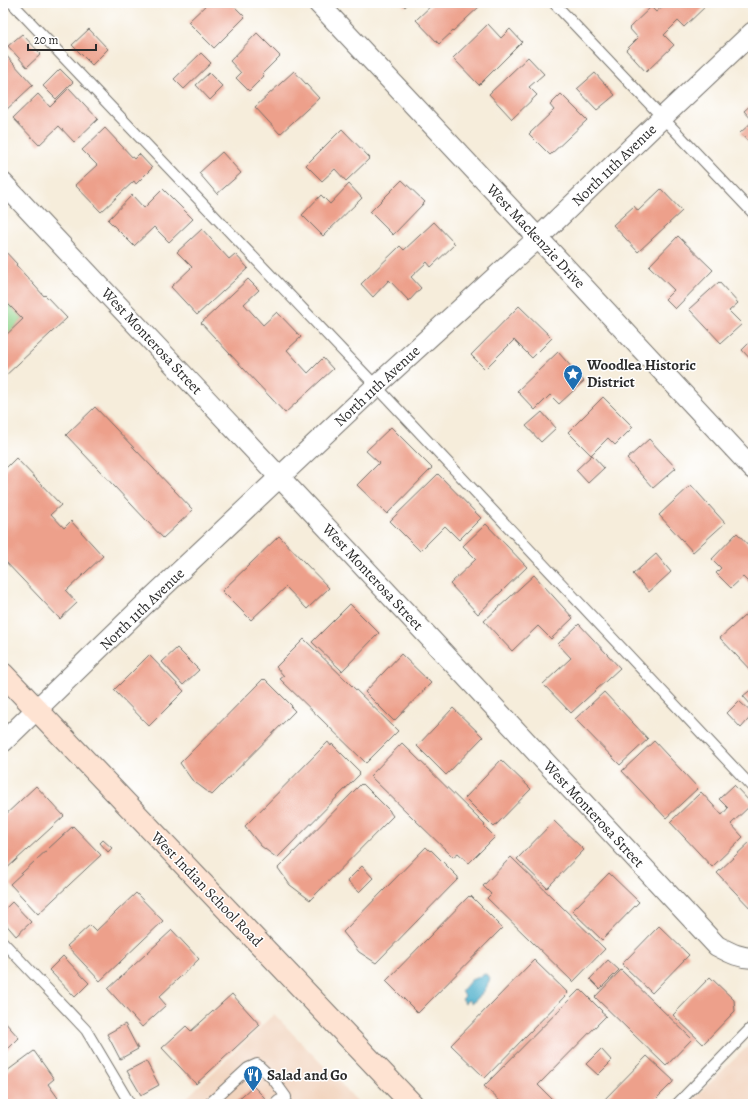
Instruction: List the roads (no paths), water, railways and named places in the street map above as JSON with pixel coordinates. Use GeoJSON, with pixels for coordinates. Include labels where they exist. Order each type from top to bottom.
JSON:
{"type":"FeatureCollection","features":[{"type":"Feature","properties":{"kind":"main road","name":"West Indian School Road"},"geometry":{"type":"LineString","coordinates":[[3,674],[412,1104]]}},
{"type":"Feature","properties":{"kind":"street","name":"West Mackenzie Drive"},"geometry":{"type":"LineString","coordinates":[[318,3],[753,469]]}},
{"type":"Feature","properties":{"kind":"street","name":"North 11th Avenue"},"geometry":{"type":"LineString","coordinates":[[3,742],[143,606],[281,478],[376,386],[538,238],[753,32]]}},
{"type":"Feature","properties":{"kind":"street","name":"West Monterosa Street"},"geometry":{"type":"LineString","coordinates":[[3,183],[718,946],[732,954],[752,962]]}},
{"type":"Feature","properties":{"kind":"lane"},"geometry":{"type":"LineString","coordinates":[[12,3],[376,386],[753,788]]}},
{"type":"Feature","properties":{"kind":"lane"},"geometry":{"type":"LineString","coordinates":[[554,3],[753,213]]}},
{"type":"Feature","properties":{"kind":"lane"},"geometry":{"type":"LineString","coordinates":[[3,942],[86,1030],[130,1104]]}},
{"type":"Feature","properties":{"kind":"lane"},"geometry":{"type":"LineString","coordinates":[[677,1104],[753,1026]]}},
{"type":"Feature","properties":{"kind":"lane"},"geometry":{"type":"LineString","coordinates":[[209,1104],[248,1068],[257,1064],[273,1080],[286,1097],[275,1104]]}},
{"type":"Feature","properties":{"kind":"water"},"geometry":{"type":"Polygon","coordinates":[[[485,974],[490,978],[483,992],[472,1003],[468,1000],[465,1003],[462,999],[465,996],[461,992],[471,980],[485,974]]]}},
{"type":"Feature","properties":{"kind":"place","name":"Woodlea Historic District"},"geometry":{"type":"Point","coordinates":[573,391]}},
{"type":"Feature","properties":{"kind":"place","name":"Salad and Go"},"geometry":{"type":"Point","coordinates":[253,1092]}}]}
